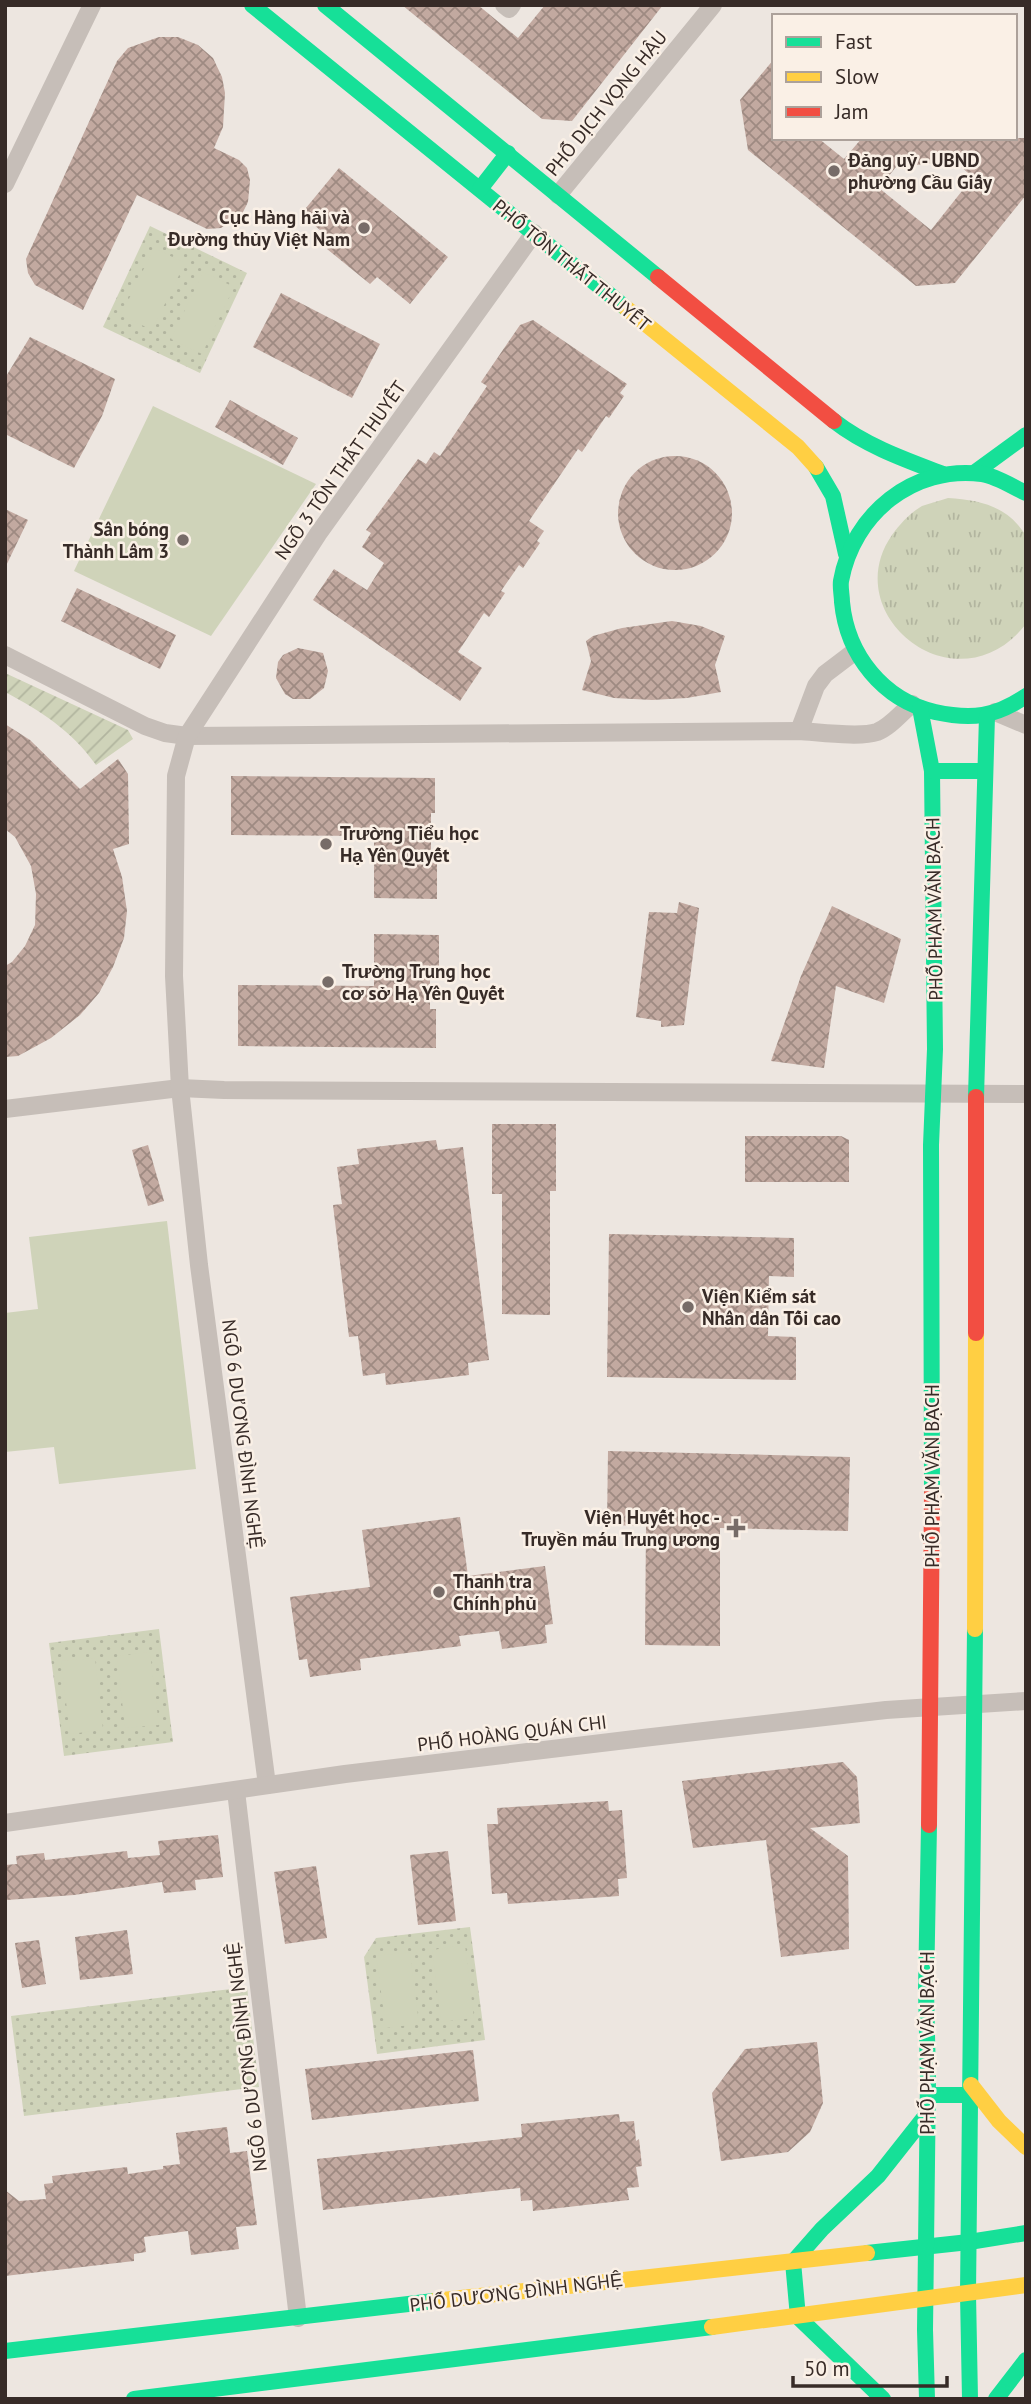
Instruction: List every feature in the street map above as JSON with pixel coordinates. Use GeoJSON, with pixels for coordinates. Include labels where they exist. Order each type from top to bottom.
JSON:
{"type":"FeatureCollection","features":[{"type":"Feature","properties":{"kind":"main road","name":"PHỐ TÔN THẤT THUYẾT"},"geometry":{"type":"LineString","coordinates":[[252,5],[798,447],[819,468],[830,484],[838,507],[846,554]]}},
{"type":"Feature","properties":{"kind":"main road"},"geometry":{"type":"LineString","coordinates":[[326,5],[848,431],[898,457],[943,474]]}},
{"type":"Feature","properties":{"kind":"main road"},"geometry":{"type":"LineString","coordinates":[[480,189],[508,153]]}},
{"type":"Feature","properties":{"kind":"main road"},"geometry":{"type":"LineString","coordinates":[[974,473],[1026,435]]}},
{"type":"Feature","properties":{"kind":"main road"},"geometry":{"type":"LineString","coordinates":[[1026,493],[995,477],[974,473],[943,474],[917,481],[894,493],[873,509],[857,530],[846,554],[840,580],[840,606],[854,652],[875,679],[897,697],[941,713],[991,714],[1026,696]]}},
{"type":"Feature","properties":{"kind":"main road","name":"PHỐ PHẠM VĂN BẠCH"},"geometry":{"type":"LineString","coordinates":[[916,706],[932,771],[935,1035],[931,1145],[932,1645],[926,1990],[928,2399]]}},
{"type":"Feature","properties":{"kind":"main road"},"geometry":{"type":"LineString","coordinates":[[970,2399],[968,2294],[975,1788],[973,1705],[976,1094],[984,771],[991,714]]}},
{"type":"Feature","properties":{"kind":"main road"},"geometry":{"type":"LineString","coordinates":[[932,771],[984,771]]}},
{"type":"Feature","properties":{"kind":"main road"},"geometry":{"type":"LineString","coordinates":[[928,2095],[971,2090]]}},
{"type":"Feature","properties":{"kind":"main road"},"geometry":{"type":"LineString","coordinates":[[971,2090],[1026,2147]]}},
{"type":"Feature","properties":{"kind":"main road"},"geometry":{"type":"LineString","coordinates":[[883,2399],[798,2317],[793,2262],[822,2228],[877,2176],[927,2114]]}},
{"type":"Feature","properties":{"kind":"main road","name":"PHỐ DƯƠNG ĐÌNH NGHỆ"},"geometry":{"type":"LineString","coordinates":[[5,2351],[969,2242],[1026,2233]]}},
{"type":"Feature","properties":{"kind":"main road"},"geometry":{"type":"LineString","coordinates":[[134,2399],[798,2317],[1026,2285]]}},
{"type":"Feature","properties":{"kind":"main road"},"geometry":{"type":"LineString","coordinates":[[996,2399],[1026,2360]]}},
{"type":"Feature","properties":{"kind":"street"},"geometry":{"type":"LineString","coordinates":[[5,184],[92,5]]}},
{"type":"Feature","properties":{"kind":"street"},"geometry":{"type":"LineString","coordinates":[[504,5],[509,9],[512,5]]}},
{"type":"Feature","properties":{"kind":"street","name":"PHỐ DỊCH VỌNG HẬU"},"geometry":{"type":"LineString","coordinates":[[558,195],[713,5]]}},
{"type":"Feature","properties":{"kind":"street","name":"NGÕ 3 TÔN THẤT THUYẾT"},"geometry":{"type":"LineString","coordinates":[[180,1088],[174,976],[176,776],[187,736],[318,534],[534,233]]}},
{"type":"Feature","properties":{"kind":"street"},"geometry":{"type":"LineString","coordinates":[[799,731],[816,686],[825,674],[854,652]]}},
{"type":"Feature","properties":{"kind":"street"},"geometry":{"type":"LineString","coordinates":[[5,655],[145,726],[165,733],[187,736],[799,731],[876,733],[916,706]]}},
{"type":"Feature","properties":{"kind":"street"},"geometry":{"type":"LineString","coordinates":[[991,714],[1026,725]]}},
{"type":"Feature","properties":{"kind":"street"},"geometry":{"type":"LineString","coordinates":[[5,1110],[180,1088],[1026,1094]]}},
{"type":"Feature","properties":{"kind":"street","name":"NGÕ 6 DƯƠNG ĐÌNH NGHỆ"},"geometry":{"type":"LineString","coordinates":[[180,1088],[267,1785]]}},
{"type":"Feature","properties":{"kind":"street","name":"PHỐ HOÀNG QUÁN CHI"},"geometry":{"type":"LineString","coordinates":[[5,1823],[267,1785],[643,1738],[929,1707],[1026,1701]]}},
{"type":"Feature","properties":{"kind":"street","name":"NGÕ 6 DƯƠNG ĐÌNH NGHỆ"},"geometry":{"type":"LineString","coordinates":[[236,1791],[298,2318]]}},
{"type":"Feature","properties":{"kind":"green space"},"geometry":{"type":"Polygon","coordinates":[[[150,226],[247,273],[200,373],[103,327],[150,226]]]}},
{"type":"Feature","properties":{"kind":"green space"},"geometry":{"type":"Polygon","coordinates":[[[154,248],[185,263],[152,330],[121,315],[154,248]]]}},
{"type":"Feature","properties":{"kind":"green space"},"geometry":{"type":"Polygon","coordinates":[[[203,272],[234,287],[202,354],[171,339],[203,272]]]}},
{"type":"Feature","properties":{"kind":"green space","name":"Sân bóng Thành Lâm 3"},"geometry":{"type":"Polygon","coordinates":[[[153,406],[316,484],[211,636],[74,571],[153,406]]]}},
{"type":"Feature","properties":{"kind":"green space"},"geometry":{"type":"Polygon","coordinates":[[[948,498],[992,506],[1011,518],[1026,536],[1026,624],[998,649],[968,658],[939,656],[912,642],[892,622],[880,595],[879,565],[892,535],[922,506],[948,498]]]}},
{"type":"Feature","properties":{"kind":"green space"},"geometry":{"type":"Polygon","coordinates":[[[5,673],[128,730],[133,739],[96,765],[77,742],[55,723],[5,692],[5,673]]]}},
{"type":"Feature","properties":{"kind":"green space"},"geometry":{"type":"Polygon","coordinates":[[[167,1221],[196,1469],[59,1484],[54,1447],[5,1452],[5,1313],[38,1309],[29,1237],[167,1221]]]}},
{"type":"Feature","properties":{"kind":"green space"},"geometry":{"type":"Polygon","coordinates":[[[159,1629],[173,1742],[64,1756],[49,1643],[159,1629]]]}},
{"type":"Feature","properties":{"kind":"green space"},"geometry":{"type":"Polygon","coordinates":[[[150,1652],[159,1725],[125,1728],[117,1656],[150,1652]]]}},
{"type":"Feature","properties":{"kind":"green space"},"geometry":{"type":"Polygon","coordinates":[[[95,1658],[103,1730],[70,1734],[61,1661],[95,1658]]]}},
{"type":"Feature","properties":{"kind":"green space"},"geometry":{"type":"Polygon","coordinates":[[[470,1927],[485,2040],[377,2054],[364,1957],[376,1938],[470,1927]]]}},
{"type":"Feature","properties":{"kind":"green space"},"geometry":{"type":"Polygon","coordinates":[[[465,1945],[474,2018],[441,2022],[432,1950],[465,1945]]]}},
{"type":"Feature","properties":{"kind":"green space"},"geometry":{"type":"Polygon","coordinates":[[[410,1952],[419,2024],[386,2028],[376,1956],[410,1952]]]}},
{"type":"Feature","properties":{"kind":"green space"},"geometry":{"type":"Polygon","coordinates":[[[247,1987],[259,2087],[24,2116],[11,2016],[247,1987]]]}},
{"type":"Feature","properties":{"kind":"building"},"geometry":{"type":"Polygon","coordinates":[[[402,5],[478,5],[518,38],[545,5],[663,5],[572,121],[542,119],[402,5]]]}},
{"type":"Feature","properties":{"kind":"building"},"geometry":{"type":"Polygon","coordinates":[[[159,37],[178,37],[198,45],[213,58],[222,77],[225,93],[223,127],[214,148],[239,160],[247,168],[250,180],[248,202],[242,214],[221,228],[207,229],[137,195],[83,310],[35,285],[28,273],[26,259],[117,61],[128,48],[159,37]]]}},
{"type":"Feature","properties":{"kind":"building","name":"Đảng uỷ - UBND phường Cầu Giấy"},"geometry":{"type":"Polygon","coordinates":[[[772,61],[772,140],[820,140],[844,159],[860,140],[1026,138],[1026,195],[955,283],[916,286],[748,150],[740,100],[772,61]],[[949,157],[935,163],[916,165],[900,162],[879,188],[931,230],[973,177],[949,157]]]}},
{"type":"Feature","properties":{"kind":"building","name":"Cục Hàng hải và Đường thủy Việt Nam"},"geometry":{"type":"Polygon","coordinates":[[[339,168],[448,257],[410,304],[377,277],[370,284],[327,249],[333,241],[301,214],[339,168]]]}},
{"type":"Feature","properties":{"kind":"building"},"geometry":{"type":"Polygon","coordinates":[[[281,293],[380,344],[352,398],[253,347],[281,293]]]}},
{"type":"Feature","properties":{"kind":"building"},"geometry":{"type":"Polygon","coordinates":[[[533,320],[627,384],[620,393],[624,396],[609,418],[606,416],[582,452],[578,449],[529,521],[544,531],[537,541],[540,543],[523,568],[519,565],[501,591],[505,593],[489,617],[484,613],[458,652],[482,668],[460,701],[313,600],[334,569],[367,590],[384,563],[362,547],[371,533],[366,530],[418,459],[426,464],[434,452],[440,456],[487,386],[481,382],[520,325],[533,320]]]}},
{"type":"Feature","properties":{"kind":"building"},"geometry":{"type":"Polygon","coordinates":[[[30,337],[115,379],[102,416],[74,468],[5,434],[5,378],[30,337]]]}},
{"type":"Feature","properties":{"kind":"building"},"geometry":{"type":"Polygon","coordinates":[[[230,400],[298,438],[283,465],[215,427],[230,400]]]}},
{"type":"Feature","properties":{"kind":"building"},"geometry":{"type":"Polygon","coordinates":[[[675,456],[697,461],[715,473],[727,491],[732,513],[727,535],[715,553],[697,565],[675,570],[653,565],[635,553],[623,535],[618,513],[623,491],[635,473],[653,461],[675,456]]]}},
{"type":"Feature","properties":{"kind":"building"},"geometry":{"type":"Polygon","coordinates":[[[5,509],[28,520],[5,568],[5,509]]]}},
{"type":"Feature","properties":{"kind":"building"},"geometry":{"type":"Polygon","coordinates":[[[77,588],[176,635],[160,669],[61,621],[77,588]]]}},
{"type":"Feature","properties":{"kind":"building"},"geometry":{"type":"Polygon","coordinates":[[[672,621],[701,626],[725,636],[715,665],[721,692],[652,700],[614,698],[582,690],[591,661],[586,641],[593,636],[622,628],[672,621]]]}},
{"type":"Feature","properties":{"kind":"building"},"geometry":{"type":"Polygon","coordinates":[[[298,648],[323,653],[328,671],[324,688],[310,699],[293,699],[285,694],[276,678],[278,662],[283,655],[298,648]]]}},
{"type":"Feature","properties":{"kind":"building"},"geometry":{"type":"Polygon","coordinates":[[[5,724],[30,740],[80,789],[118,759],[128,774],[129,844],[113,849],[122,877],[127,911],[124,938],[99,993],[80,1015],[51,1038],[18,1056],[5,1057],[5,966],[12,962],[25,946],[35,925],[36,894],[31,866],[15,837],[5,829],[5,724]]]}},
{"type":"Feature","properties":{"kind":"building"},"geometry":{"type":"Polygon","coordinates":[[[231,776],[435,778],[435,813],[431,813],[431,853],[437,853],[437,899],[374,898],[374,836],[231,835],[231,776]]]}},
{"type":"Feature","properties":{"kind":"building"},"geometry":{"type":"Polygon","coordinates":[[[679,902],[699,908],[684,1025],[661,1027],[661,1021],[636,1017],[649,912],[677,913],[679,902]]]}},
{"type":"Feature","properties":{"kind":"building"},"geometry":{"type":"Polygon","coordinates":[[[832,906],[901,939],[884,1003],[836,986],[824,1068],[771,1061],[801,976],[832,906]]]}},
{"type":"Feature","properties":{"kind":"building"},"geometry":{"type":"Polygon","coordinates":[[[374,934],[439,935],[439,973],[430,972],[430,1009],[436,1009],[436,1048],[238,1046],[238,985],[374,986],[374,934]]]}},
{"type":"Feature","properties":{"kind":"building"},"geometry":{"type":"Polygon","coordinates":[[[492,1124],[556,1124],[556,1191],[550,1191],[550,1315],[502,1314],[502,1194],[492,1194],[492,1124]]]}},
{"type":"Feature","properties":{"kind":"building"},"geometry":{"type":"Polygon","coordinates":[[[745,1136],[841,1136],[849,1140],[849,1182],[745,1182],[745,1136]]]}},
{"type":"Feature","properties":{"kind":"building"},"geometry":{"type":"Polygon","coordinates":[[[436,1140],[438,1150],[463,1147],[489,1360],[468,1363],[469,1375],[386,1385],[385,1373],[363,1376],[358,1336],[349,1337],[333,1205],[342,1204],[337,1167],[359,1164],[357,1149],[436,1140]]]}},
{"type":"Feature","properties":{"kind":"building"},"geometry":{"type":"Polygon","coordinates":[[[148,1145],[164,1201],[148,1206],[132,1150],[148,1145]]]}},
{"type":"Feature","properties":{"kind":"building","name":"Viện Kiểm sát Nhân dân Tối cao"},"geometry":{"type":"Polygon","coordinates":[[[609,1234],[794,1238],[794,1277],[769,1276],[768,1336],[796,1337],[796,1380],[607,1377],[609,1234]]]}},
{"type":"Feature","properties":{"kind":"building"},"geometry":{"type":"Polygon","coordinates":[[[608,1451],[850,1457],[848,1531],[720,1528],[720,1646],[645,1645],[646,1526],[607,1525],[608,1451]]]}},
{"type":"Feature","properties":{"kind":"building","name":"Thanh tra Chính phủ"},"geometry":{"type":"Polygon","coordinates":[[[460,1517],[468,1576],[545,1566],[553,1624],[545,1625],[547,1643],[502,1649],[499,1631],[459,1636],[461,1646],[360,1659],[361,1670],[310,1677],[307,1659],[299,1660],[290,1597],[370,1587],[362,1530],[460,1517]]]}},
{"type":"Feature","properties":{"kind":"building"},"geometry":{"type":"Polygon","coordinates":[[[843,1762],[857,1777],[860,1823],[810,1828],[848,1856],[849,1949],[781,1957],[766,1840],[693,1848],[682,1781],[843,1762]]]}},
{"type":"Feature","properties":{"kind":"building"},"geometry":{"type":"Polygon","coordinates":[[[608,1801],[609,1811],[622,1810],[627,1878],[618,1879],[619,1896],[508,1904],[507,1893],[492,1894],[487,1824],[498,1824],[497,1808],[608,1801]]]}},
{"type":"Feature","properties":{"kind":"building"},"geometry":{"type":"Polygon","coordinates":[[[218,1835],[223,1877],[195,1880],[196,1890],[164,1893],[162,1882],[74,1895],[7,1900],[5,1865],[17,1864],[16,1856],[44,1853],[45,1860],[127,1851],[128,1858],[160,1855],[158,1841],[218,1835]]]}},
{"type":"Feature","properties":{"kind":"building"},"geometry":{"type":"Polygon","coordinates":[[[448,1851],[456,1921],[418,1925],[410,1855],[448,1851]]]}},
{"type":"Feature","properties":{"kind":"building"},"geometry":{"type":"Polygon","coordinates":[[[316,1866],[327,1938],[285,1944],[274,1872],[316,1866]]]}},
{"type":"Feature","properties":{"kind":"building"},"geometry":{"type":"Polygon","coordinates":[[[127,1930],[133,1974],[80,1980],[75,1937],[127,1930]]]}},
{"type":"Feature","properties":{"kind":"building"},"geometry":{"type":"Polygon","coordinates":[[[39,1940],[46,1984],[22,1988],[15,1943],[39,1940]]]}},
{"type":"Feature","properties":{"kind":"building"},"geometry":{"type":"Polygon","coordinates":[[[817,2042],[823,2103],[810,2132],[788,2152],[721,2161],[712,2093],[745,2049],[817,2042]]]}},
{"type":"Feature","properties":{"kind":"building"},"geometry":{"type":"Polygon","coordinates":[[[473,2050],[479,2101],[312,2120],[305,2069],[473,2050]]]}},
{"type":"Feature","properties":{"kind":"building"},"geometry":{"type":"Polygon","coordinates":[[[619,2114],[620,2122],[634,2121],[636,2141],[639,2139],[642,2166],[636,2167],[639,2187],[627,2188],[629,2200],[533,2211],[532,2200],[521,2201],[520,2188],[323,2210],[317,2159],[522,2137],[521,2124],[619,2114]]]}},
{"type":"Feature","properties":{"kind":"building"},"geometry":{"type":"Polygon","coordinates":[[[227,2127],[230,2153],[247,2151],[257,2225],[236,2227],[239,2249],[191,2255],[188,2231],[144,2237],[146,2252],[134,2254],[134,2261],[5,2276],[5,2190],[19,2201],[46,2199],[44,2184],[53,2183],[52,2176],[127,2167],[128,2174],[163,2169],[163,2166],[180,2164],[176,2133],[227,2127]]]}},
{"type":"Feature","properties":{"kind":"traffic: fast"},"geometry":{"type":"LineString","coordinates":[[252,5],[626,308]]}},
{"type":"Feature","properties":{"kind":"traffic: fast"},"geometry":{"type":"LineString","coordinates":[[325,5],[658,277]]}},
{"type":"Feature","properties":{"kind":"traffic: fast"},"geometry":{"type":"LineString","coordinates":[[480,189],[508,153]]}},
{"type":"Feature","properties":{"kind":"traffic: fast"},"geometry":{"type":"LineString","coordinates":[[834,421],[873,445],[943,474]]}},
{"type":"Feature","properties":{"kind":"traffic: fast"},"geometry":{"type":"LineString","coordinates":[[974,473],[1026,435]]}},
{"type":"Feature","properties":{"kind":"traffic: fast"},"geometry":{"type":"LineString","coordinates":[[816,467],[833,496],[846,554]]}},
{"type":"Feature","properties":{"kind":"traffic: fast"},"geometry":{"type":"LineString","coordinates":[[1026,493],[999,479],[982,474],[957,473],[910,486],[890,499],[873,515],[858,535],[841,581],[845,621],[851,640],[871,672],[899,697],[935,712],[972,716],[1004,708],[1026,696]]}},
{"type":"Feature","properties":{"kind":"traffic: fast"},"geometry":{"type":"LineString","coordinates":[[920,708],[932,771],[935,1049],[931,1145],[932,1493]]}},
{"type":"Feature","properties":{"kind":"traffic: fast"},"geometry":{"type":"LineString","coordinates":[[976,1097],[987,716]]}},
{"type":"Feature","properties":{"kind":"traffic: fast"},"geometry":{"type":"LineString","coordinates":[[932,771],[984,771]]}},
{"type":"Feature","properties":{"kind":"traffic: fast"},"geometry":{"type":"LineString","coordinates":[[970,2399],[968,2294],[975,1629]]}},
{"type":"Feature","properties":{"kind":"traffic: fast"},"geometry":{"type":"LineString","coordinates":[[927,2399],[926,1990],[929,1825]]}},
{"type":"Feature","properties":{"kind":"traffic: fast"},"geometry":{"type":"LineString","coordinates":[[928,2095],[971,2095]]}},
{"type":"Feature","properties":{"kind":"traffic: fast"},"geometry":{"type":"LineString","coordinates":[[883,2399],[798,2317],[793,2262],[822,2229],[878,2176],[927,2114]]}},
{"type":"Feature","properties":{"kind":"traffic: fast"},"geometry":{"type":"LineString","coordinates":[[867,2253],[1026,2233]]}},
{"type":"Feature","properties":{"kind":"traffic: fast"},"geometry":{"type":"LineString","coordinates":[[5,2351],[434,2301]]}},
{"type":"Feature","properties":{"kind":"traffic: fast"},"geometry":{"type":"LineString","coordinates":[[134,2399],[712,2327]]}},
{"type":"Feature","properties":{"kind":"traffic: fast"},"geometry":{"type":"LineString","coordinates":[[996,2399],[1026,2360]]}},
{"type":"Feature","properties":{"kind":"traffic: slow"},"geometry":{"type":"LineString","coordinates":[[626,308],[798,447],[816,467]]}},
{"type":"Feature","properties":{"kind":"traffic: slow"},"geometry":{"type":"LineString","coordinates":[[975,1629],[976,1333]]}},
{"type":"Feature","properties":{"kind":"traffic: slow"},"geometry":{"type":"LineString","coordinates":[[971,2085],[999,2121],[1026,2147]]}},
{"type":"Feature","properties":{"kind":"traffic: slow"},"geometry":{"type":"LineString","coordinates":[[434,2301],[867,2253]]}},
{"type":"Feature","properties":{"kind":"traffic: slow"},"geometry":{"type":"LineString","coordinates":[[712,2327],[1026,2285]]}},
{"type":"Feature","properties":{"kind":"traffic: jam"},"geometry":{"type":"LineString","coordinates":[[658,277],[834,421]]}},
{"type":"Feature","properties":{"kind":"traffic: jam"},"geometry":{"type":"LineString","coordinates":[[976,1097],[976,1333]]}},
{"type":"Feature","properties":{"kind":"traffic: jam"},"geometry":{"type":"LineString","coordinates":[[929,1825],[932,1493]]}},
{"type":"Feature","properties":{"kind":"place","name":"Đảng uỷ - UBND phường Cầu Giấy"},"geometry":{"type":"Point","coordinates":[834,171]}},
{"type":"Feature","properties":{"kind":"place","name":"Cục Hàng hải và Đường thủy Việt Nam"},"geometry":{"type":"Point","coordinates":[364,228]}},
{"type":"Feature","properties":{"kind":"place","name":"Sân bóng Thành Lâm 3"},"geometry":{"type":"Point","coordinates":[183,540]}},
{"type":"Feature","properties":{"kind":"place","name":"Trường Tiểu học Hạ Yên Quyết"},"geometry":{"type":"Point","coordinates":[326,844]}},
{"type":"Feature","properties":{"kind":"place","name":"Trường Trung học cơ sở Hạ Yên Quyết"},"geometry":{"type":"Point","coordinates":[328,982]}},
{"type":"Feature","properties":{"kind":"place","name":"Viện Kiểm sát Nhân dân Tối cao"},"geometry":{"type":"Point","coordinates":[688,1307]}},
{"type":"Feature","properties":{"kind":"place","name":"Viện Huyết học - Truyền máu Trung ương"},"geometry":{"type":"Point","coordinates":[736,1528]}},
{"type":"Feature","properties":{"kind":"place","name":"Thanh tra Chính phủ"},"geometry":{"type":"Point","coordinates":[439,1592]}}]}
